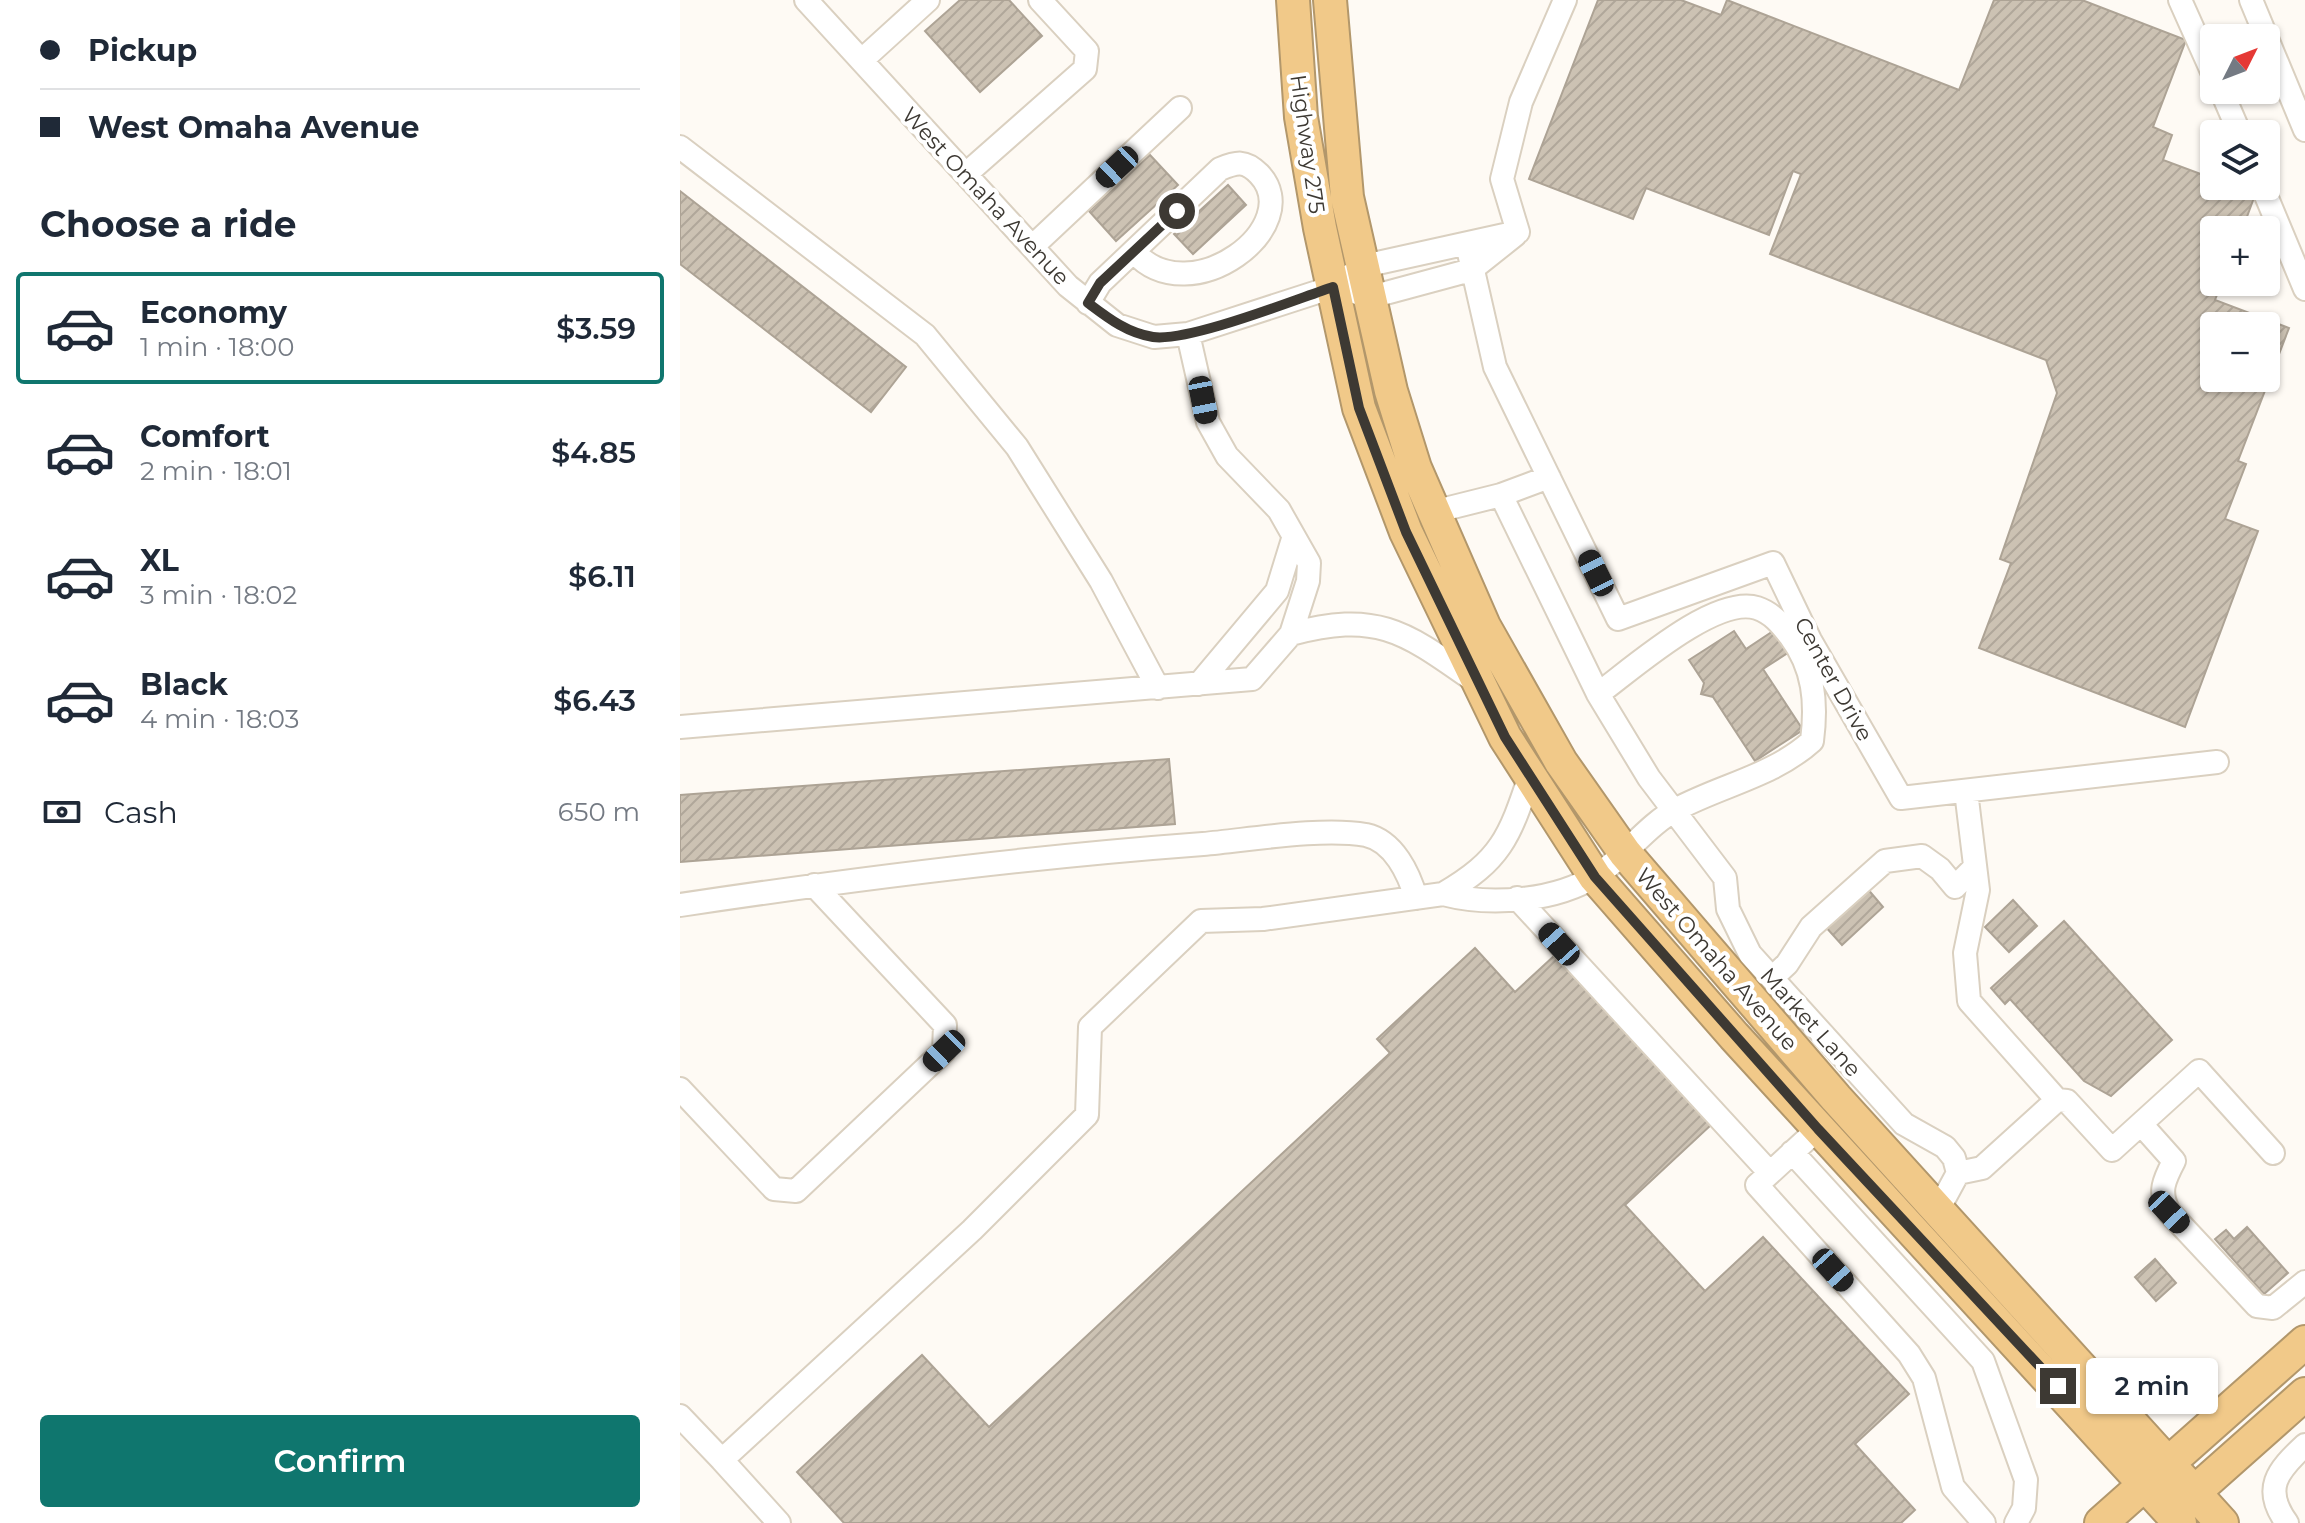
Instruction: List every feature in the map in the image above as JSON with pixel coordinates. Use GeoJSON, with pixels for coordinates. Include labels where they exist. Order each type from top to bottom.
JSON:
{"type":"FeatureCollection","features":[{"type":"Feature","properties":{"kind":"highway","name":"Highway 275"},"geometry":{"type":"LineString","coordinates":[[1293,0],[1301,117],[1333,287]]}},
{"type":"Feature","properties":{"kind":"highway","name":"Highway 275"},"geometry":{"type":"LineString","coordinates":[[1330,0],[1347,197],[1367,281]]}},
{"type":"Feature","properties":{"kind":"highway","name":"West Omaha Avenue"},"geometry":{"type":"LineString","coordinates":[[1367,281],[1391,391],[1433,512],[1484,626],[1575,785],[1625,853],[1934,1206],[2170,1464],[2176,1513]]}},
{"type":"Feature","properties":{"kind":"highway","name":"West Omaha Avenue"},"geometry":{"type":"LineString","coordinates":[[1333,287],[1359,408],[1406,532],[1476,682],[1530,776],[1595,877],[1818,1129],[2146,1486],[2176,1513],[2222,1523]]}},
{"type":"Feature","properties":{"kind":"highway"},"geometry":{"type":"LineString","coordinates":[[2101,1523],[2305,1342]]}},
{"type":"Feature","properties":{"kind":"highway"},"geometry":{"type":"LineString","coordinates":[[2176,1513],[2305,1394]]}},
{"type":"Feature","properties":{"kind":"street","name":"West Omaha Avenue"},"geometry":{"type":"LineString","coordinates":[[806,0],[1033,246],[1088,303],[1117,325],[1154,337],[1188,334],[1333,287],[1367,281]]}},
{"type":"Feature","properties":{"kind":"street"},"geometry":{"type":"LineString","coordinates":[[862,60],[928,0]]}},
{"type":"Feature","properties":{"kind":"street"},"geometry":{"type":"LineString","coordinates":[[966,174],[1085,69],[1087,51],[1040,0]]}},
{"type":"Feature","properties":{"kind":"street"},"geometry":{"type":"LineString","coordinates":[[1518,232],[1502,179],[1521,102],[1565,0]]}},
{"type":"Feature","properties":{"kind":"street"},"geometry":{"type":"LineString","coordinates":[[2180,0],[2200,45]]}},
{"type":"Feature","properties":{"kind":"street"},"geometry":{"type":"LineString","coordinates":[[2251,0],[2305,130]]}},
{"type":"Feature","properties":{"kind":"street"},"geometry":{"type":"LineString","coordinates":[[1033,246],[1180,108]]}},
{"type":"Feature","properties":{"kind":"street"},"geometry":{"type":"LineString","coordinates":[[680,147],[925,335],[1017,447],[1101,581],[1158,688]]}},
{"type":"Feature","properties":{"kind":"street"},"geometry":{"type":"LineString","coordinates":[[1088,303],[1100,283],[1220,169],[1237,162],[1249,164],[1263,178],[1270,193],[1270,214],[1262,231],[1226,264],[1198,273],[1161,273],[1134,252]]}},
{"type":"Feature","properties":{"kind":"street"},"geometry":{"type":"LineString","coordinates":[[2268,200],[2305,289]]}},
{"type":"Feature","properties":{"kind":"street"},"geometry":{"type":"LineString","coordinates":[[1367,281],[1467,244],[1518,232]]}},
{"type":"Feature","properties":{"kind":"street"},"geometry":{"type":"LineString","coordinates":[[1367,281],[1471,270],[1518,232]]}},
{"type":"Feature","properties":{"kind":"street"},"geometry":{"type":"LineString","coordinates":[[1433,512],[1501,495],[1549,477],[1495,367],[1467,244]]}},
{"type":"Feature","properties":{"kind":"street"},"geometry":{"type":"LineString","coordinates":[[680,727],[932,703],[1252,679],[1291,634],[1308,581],[1309,563],[1279,510],[1227,456],[1208,422],[1188,334]]}},
{"type":"Feature","properties":{"kind":"street","name":"Center Drive"},"geometry":{"type":"LineString","coordinates":[[1549,477],[1618,619],[1773,563],[1810,640],[1901,798],[2217,762]]}},
{"type":"Feature","properties":{"kind":"street","name":"Market Lane"},"geometry":{"type":"LineString","coordinates":[[1501,495],[1598,694],[1649,778],[1725,878],[1728,909],[1750,954],[1904,1124],[1945,1147],[1954,1158],[1958,1173]]}},
{"type":"Feature","properties":{"kind":"street"},"geometry":{"type":"LineString","coordinates":[[1199,684],[1277,591],[1293,539]]}},
{"type":"Feature","properties":{"kind":"street"},"geometry":{"type":"LineString","coordinates":[[1443,894],[1469,901],[1542,896],[1595,877],[1674,811],[1794,757],[1812,741],[1816,703],[1801,651],[1779,621],[1757,608],[1735,607],[1702,619],[1598,694]]}},
{"type":"Feature","properties":{"kind":"street"},"geometry":{"type":"LineString","coordinates":[[1291,634],[1330,624],[1359,623],[1395,630],[1476,682]]}},
{"type":"Feature","properties":{"kind":"street"},"geometry":{"type":"LineString","coordinates":[[722,1460],[972,1230],[1087,1115],[1090,1027],[1201,921],[1263,919],[1443,894],[1475,876],[1499,852],[1516,819],[1530,776]]}},
{"type":"Feature","properties":{"kind":"street"},"geometry":{"type":"LineString","coordinates":[[1966,791],[1978,890],[1965,953],[1969,1001],[2057,1100],[2067,1101],[2112,1150],[2199,1071],[2273,1153]]}},
{"type":"Feature","properties":{"kind":"street"},"geometry":{"type":"LineString","coordinates":[[680,905],[814,885],[1159,847],[1332,834],[1367,835],[1384,843],[1403,866],[1416,898]]}},
{"type":"Feature","properties":{"kind":"street"},"geometry":{"type":"LineString","coordinates":[[1772,978],[1787,964],[1811,927],[1885,861],[1922,856],[1940,869],[1955,887],[1974,868]]}},
{"type":"Feature","properties":{"kind":"street"},"geometry":{"type":"LineString","coordinates":[[680,1089],[774,1189],[796,1191],[944,1051],[945,1025],[814,885]]}},
{"type":"Feature","properties":{"kind":"street"},"geometry":{"type":"LineString","coordinates":[[1517,898],[1770,1173]]}},
{"type":"Feature","properties":{"kind":"street"},"geometry":{"type":"LineString","coordinates":[[1934,1206],[1945,1197],[1958,1173],[1982,1168],[2057,1100]]}},
{"type":"Feature","properties":{"kind":"street"},"geometry":{"type":"LineString","coordinates":[[2141,1124],[2174,1161],[2162,1184],[2162,1200],[2169,1212],[2257,1306],[2273,1308],[2305,1282]]}},
{"type":"Feature","properties":{"kind":"street"},"geometry":{"type":"LineString","coordinates":[[1818,1129],[1757,1185],[1909,1354],[1924,1378],[1953,1487],[1984,1523]]}},
{"type":"Feature","properties":{"kind":"street"},"geometry":{"type":"LineString","coordinates":[[1792,1152],[1983,1361],[2026,1480],[2024,1508],[2016,1523]]}},
{"type":"Feature","properties":{"kind":"street"},"geometry":{"type":"LineString","coordinates":[[680,1416],[779,1523]]}},
{"type":"Feature","properties":{"kind":"street"},"geometry":{"type":"LineString","coordinates":[[2287,1523],[2275,1506],[2272,1490],[2288,1461],[2305,1445]]}},
{"type":"Feature","properties":{"kind":"building"},"geometry":{"type":"Polygon","coordinates":[[[960,0],[1009,0],[1042,36],[980,92],[925,31],[960,0]]]}},
{"type":"Feature","properties":{"kind":"building"},"geometry":{"type":"Polygon","coordinates":[[[1598,0],[1681,0],[1721,15],[1727,0],[1959,90],[1994,0],[2082,0],[2186,40],[2153,127],[2172,135],[2163,160],[2200,174],[2200,200],[2253,200],[2247,216],[2200,216],[2200,296],[2217,296],[2215,300],[2247,312],[2200,312],[2200,392],[2264,392],[2238,461],[2246,464],[2225,519],[2258,531],[2185,727],[1979,648],[2011,563],[2000,559],[2057,393],[2046,360],[1770,254],[1801,174],[1793,171],[1769,235],[1646,188],[1633,219],[1529,179],[1598,0]]]}},
{"type":"Feature","properties":{"kind":"building"},"geometry":{"type":"Polygon","coordinates":[[[1150,155],[1178,185],[1116,241],[1089,211],[1150,155]]]}},
{"type":"Feature","properties":{"kind":"building"},"geometry":{"type":"Polygon","coordinates":[[[1228,185],[1246,205],[1193,254],[1174,234],[1228,185]]]}},
{"type":"Feature","properties":{"kind":"building"},"geometry":{"type":"Polygon","coordinates":[[[680,191],[906,367],[871,412],[680,264],[680,191]]]}},
{"type":"Feature","properties":{"kind":"building"},"geometry":{"type":"Polygon","coordinates":[[[2280,325],[2289,328],[2280,351],[2280,325]]]}},
{"type":"Feature","properties":{"kind":"building"},"geometry":{"type":"Polygon","coordinates":[[[1785,623],[1800,645],[1763,669],[1803,730],[1755,761],[1713,697],[1701,694],[1704,683],[1689,660],[1734,631],[1746,649],[1785,623]]]}},
{"type":"Feature","properties":{"kind":"building"},"geometry":{"type":"Polygon","coordinates":[[[1169,759],[1175,824],[680,862],[680,795],[1169,759]]]}},
{"type":"Feature","properties":{"kind":"building"},"geometry":{"type":"Polygon","coordinates":[[[1866,887],[1883,907],[1842,945],[1824,925],[1866,887]]]}},
{"type":"Feature","properties":{"kind":"building"},"geometry":{"type":"Polygon","coordinates":[[[2013,900],[2037,926],[2009,952],[1985,927],[2013,900]]]}},
{"type":"Feature","properties":{"kind":"building"},"geometry":{"type":"Polygon","coordinates":[[[2064,921],[2172,1040],[2111,1096],[2084,1081],[2010,999],[2005,1004],[1991,988],[2064,921]]]}},
{"type":"Feature","properties":{"kind":"building"},"geometry":{"type":"Polygon","coordinates":[[[1475,948],[1515,992],[1554,956],[1711,1125],[1625,1205],[1705,1291],[1763,1237],[1909,1394],[1855,1444],[1915,1510],[1901,1523],[844,1523],[797,1472],[922,1355],[989,1427],[1390,1053],[1377,1039],[1475,948]]]}},
{"type":"Feature","properties":{"kind":"building"},"geometry":{"type":"Polygon","coordinates":[[[2247,1227],[2288,1273],[2264,1294],[2215,1239],[2226,1230],[2234,1239],[2247,1227]]]}},
{"type":"Feature","properties":{"kind":"building"},"geometry":{"type":"Polygon","coordinates":[[[2155,1259],[2176,1283],[2156,1301],[2135,1277],[2155,1259]]]}},
{"type":"Feature","properties":{"kind":"route"},"geometry":{"type":"LineString","coordinates":[[1177,211],[1100,283],[1088,303],[1117,325],[1154,337],[1188,334],[1333,287],[1359,408],[1406,532],[1505,737],[1595,877],[1818,1129],[2058,1386]]}}]}
